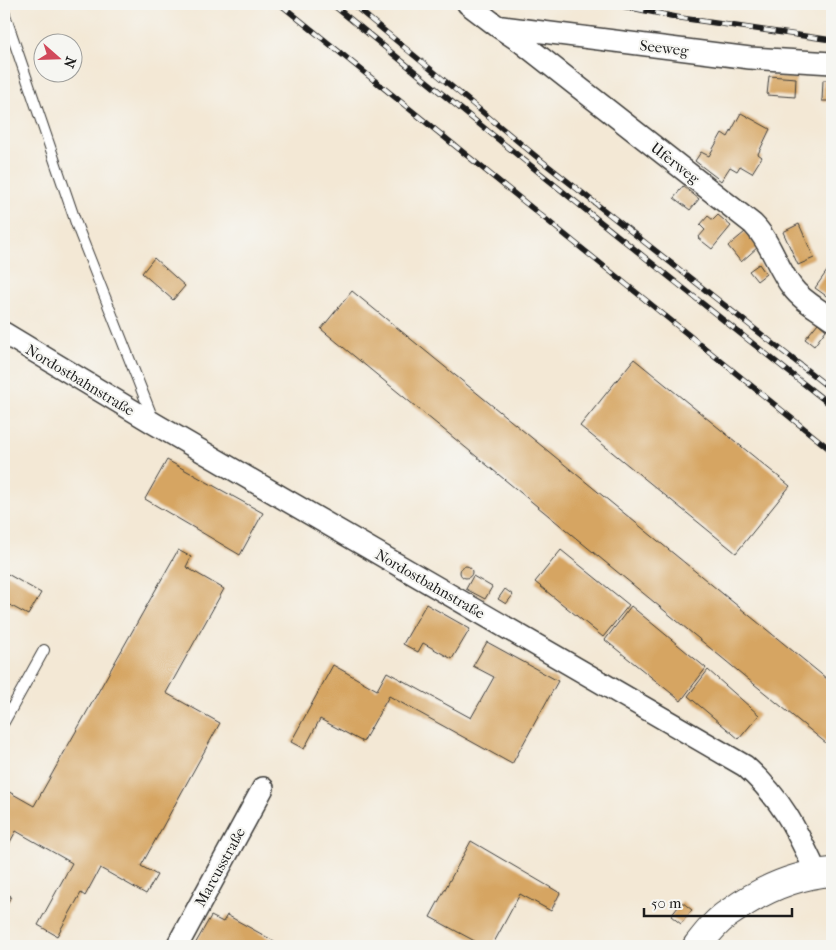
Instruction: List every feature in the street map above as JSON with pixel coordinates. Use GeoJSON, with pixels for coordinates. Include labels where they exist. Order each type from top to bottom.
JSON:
{"type":"FeatureCollection","features":[{"type":"Feature","properties":{"kind":"street","name":"Uferweg"},"geometry":{"type":"LineString","coordinates":[[468,4],[521,42],[753,224],[766,239],[794,290],[832,319]]}},
{"type":"Feature","properties":{"kind":"street","name":"Seeweg"},"geometry":{"type":"LineString","coordinates":[[497,26],[750,58],[832,63]]}},
{"type":"Feature","properties":{"kind":"street","name":"Nordostbahnstraße"},"geometry":{"type":"LineString","coordinates":[[4,333],[155,424],[745,766],[762,781],[790,818],[814,875]]}},
{"type":"Feature","properties":{"kind":"street","name":"Marcusstraße"},"geometry":{"type":"LineString","coordinates":[[177,946],[262,788]]}},
{"type":"Feature","properties":{"kind":"street"},"geometry":{"type":"LineString","coordinates":[[697,946],[728,913],[768,890],[814,875]]}},
{"type":"Feature","properties":{"kind":"lane"},"geometry":{"type":"LineString","coordinates":[[4,12],[77,226],[155,424]]}},
{"type":"Feature","properties":{"kind":"lane"},"geometry":{"type":"LineString","coordinates":[[4,722],[44,650]]}},
{"type":"Feature","properties":{"kind":"building"},"geometry":{"type":"Polygon","coordinates":[[[769,76],[796,78],[795,97],[767,95],[769,76]]]}},
{"type":"Feature","properties":{"kind":"building"},"geometry":{"type":"Polygon","coordinates":[[[823,80],[832,80],[832,101],[822,101],[823,80]]]}},
{"type":"Feature","properties":{"kind":"building"},"geometry":{"type":"Polygon","coordinates":[[[741,113],[770,129],[758,154],[762,157],[752,173],[740,166],[737,171],[730,167],[721,181],[695,161],[701,152],[709,156],[722,133],[728,137],[741,113]]]}},
{"type":"Feature","properties":{"kind":"building"},"geometry":{"type":"Polygon","coordinates":[[[683,186],[699,199],[690,210],[674,198],[683,186]]]}},
{"type":"Feature","properties":{"kind":"building"},"geometry":{"type":"Polygon","coordinates":[[[718,215],[731,226],[712,249],[698,238],[705,230],[700,225],[708,216],[713,220],[718,215]]]}},
{"type":"Feature","properties":{"kind":"building"},"geometry":{"type":"Polygon","coordinates":[[[799,224],[814,258],[798,265],[783,232],[799,224]]]}},
{"type":"Feature","properties":{"kind":"building"},"geometry":{"type":"Polygon","coordinates":[[[745,232],[758,247],[741,262],[728,246],[745,232]]]}},
{"type":"Feature","properties":{"kind":"building"},"geometry":{"type":"Polygon","coordinates":[[[154,258],[185,286],[173,300],[142,273],[154,258]]]}},
{"type":"Feature","properties":{"kind":"building"},"geometry":{"type":"Polygon","coordinates":[[[759,264],[766,274],[757,281],[749,271],[759,264]]]}},
{"type":"Feature","properties":{"kind":"building"},"geometry":{"type":"Polygon","coordinates":[[[832,264],[832,300],[815,288],[832,264]]]}},
{"type":"Feature","properties":{"kind":"building"},"geometry":{"type":"Polygon","coordinates":[[[352,291],[832,683],[832,748],[321,329],[352,291]]]}},
{"type":"Feature","properties":{"kind":"building"},"geometry":{"type":"Polygon","coordinates":[[[818,323],[826,330],[814,346],[805,339],[818,323]]]}},
{"type":"Feature","properties":{"kind":"building"},"geometry":{"type":"Polygon","coordinates":[[[634,359],[790,486],[736,553],[580,426],[634,359]]]}},
{"type":"Feature","properties":{"kind":"building"},"geometry":{"type":"Polygon","coordinates":[[[167,460],[263,513],[240,555],[145,499],[167,460]]]}},
{"type":"Feature","properties":{"kind":"building"},"geometry":{"type":"Polygon","coordinates":[[[178,550],[191,557],[186,567],[224,589],[166,693],[220,723],[141,866],[157,875],[146,894],[100,868],[85,896],[81,893],[57,936],[38,925],[72,863],[16,831],[4,853],[4,789],[34,806],[178,550]]]}},
{"type":"Feature","properties":{"kind":"building"},"geometry":{"type":"Polygon","coordinates":[[[561,550],[629,605],[603,637],[535,582],[561,550]]]}},
{"type":"Feature","properties":{"kind":"building"},"geometry":{"type":"Polygon","coordinates":[[[466,566],[472,572],[466,578],[460,572],[466,566]]]}},
{"type":"Feature","properties":{"kind":"building"},"geometry":{"type":"Polygon","coordinates":[[[4,572],[41,593],[28,615],[4,602],[4,572]]]}},
{"type":"Feature","properties":{"kind":"building"},"geometry":{"type":"Polygon","coordinates":[[[473,576],[492,587],[485,599],[466,589],[473,576]]]}},
{"type":"Feature","properties":{"kind":"building"},"geometry":{"type":"Polygon","coordinates":[[[505,589],[513,595],[506,604],[498,599],[505,589]]]}},
{"type":"Feature","properties":{"kind":"building"},"geometry":{"type":"Polygon","coordinates":[[[426,604],[470,629],[452,659],[423,643],[418,652],[403,644],[426,604]]]}},
{"type":"Feature","properties":{"kind":"building"},"geometry":{"type":"Polygon","coordinates":[[[631,606],[706,668],[681,701],[605,640],[631,606]]]}},
{"type":"Feature","properties":{"kind":"building"},"geometry":{"type":"Polygon","coordinates":[[[487,642],[558,681],[512,764],[389,696],[363,742],[320,719],[304,749],[291,742],[333,665],[377,690],[387,672],[471,718],[494,677],[473,666],[487,642]]]}},
{"type":"Feature","properties":{"kind":"building"},"geometry":{"type":"Polygon","coordinates":[[[708,670],[759,715],[739,739],[688,696],[708,670]]]}},
{"type":"Feature","properties":{"kind":"building"},"geometry":{"type":"Polygon","coordinates":[[[471,841],[560,893],[551,911],[520,894],[492,946],[484,946],[430,917],[471,841]]]}},
{"type":"Feature","properties":{"kind":"building"},"geometry":{"type":"Polygon","coordinates":[[[4,892],[11,896],[4,910],[4,892]]]}},
{"type":"Feature","properties":{"kind":"building"},"geometry":{"type":"Polygon","coordinates":[[[682,902],[692,910],[681,924],[671,916],[682,902]]]}},
{"type":"Feature","properties":{"kind":"building"},"geometry":{"type":"Polygon","coordinates":[[[227,915],[283,946],[194,946],[211,916],[223,922],[227,915]]]}},
{"type":"Feature","properties":{"kind":"railway"},"geometry":{"type":"LineString","coordinates":[[280,4],[832,451]]}},
{"type":"Feature","properties":{"kind":"railway"},"geometry":{"type":"LineString","coordinates":[[332,4],[832,406]]}},
{"type":"Feature","properties":{"kind":"railway"},"geometry":{"type":"LineString","coordinates":[[352,4],[538,158],[832,390]]}},
{"type":"Feature","properties":{"kind":"railway"},"geometry":{"type":"LineString","coordinates":[[612,4],[681,18],[832,40]]}}]}
